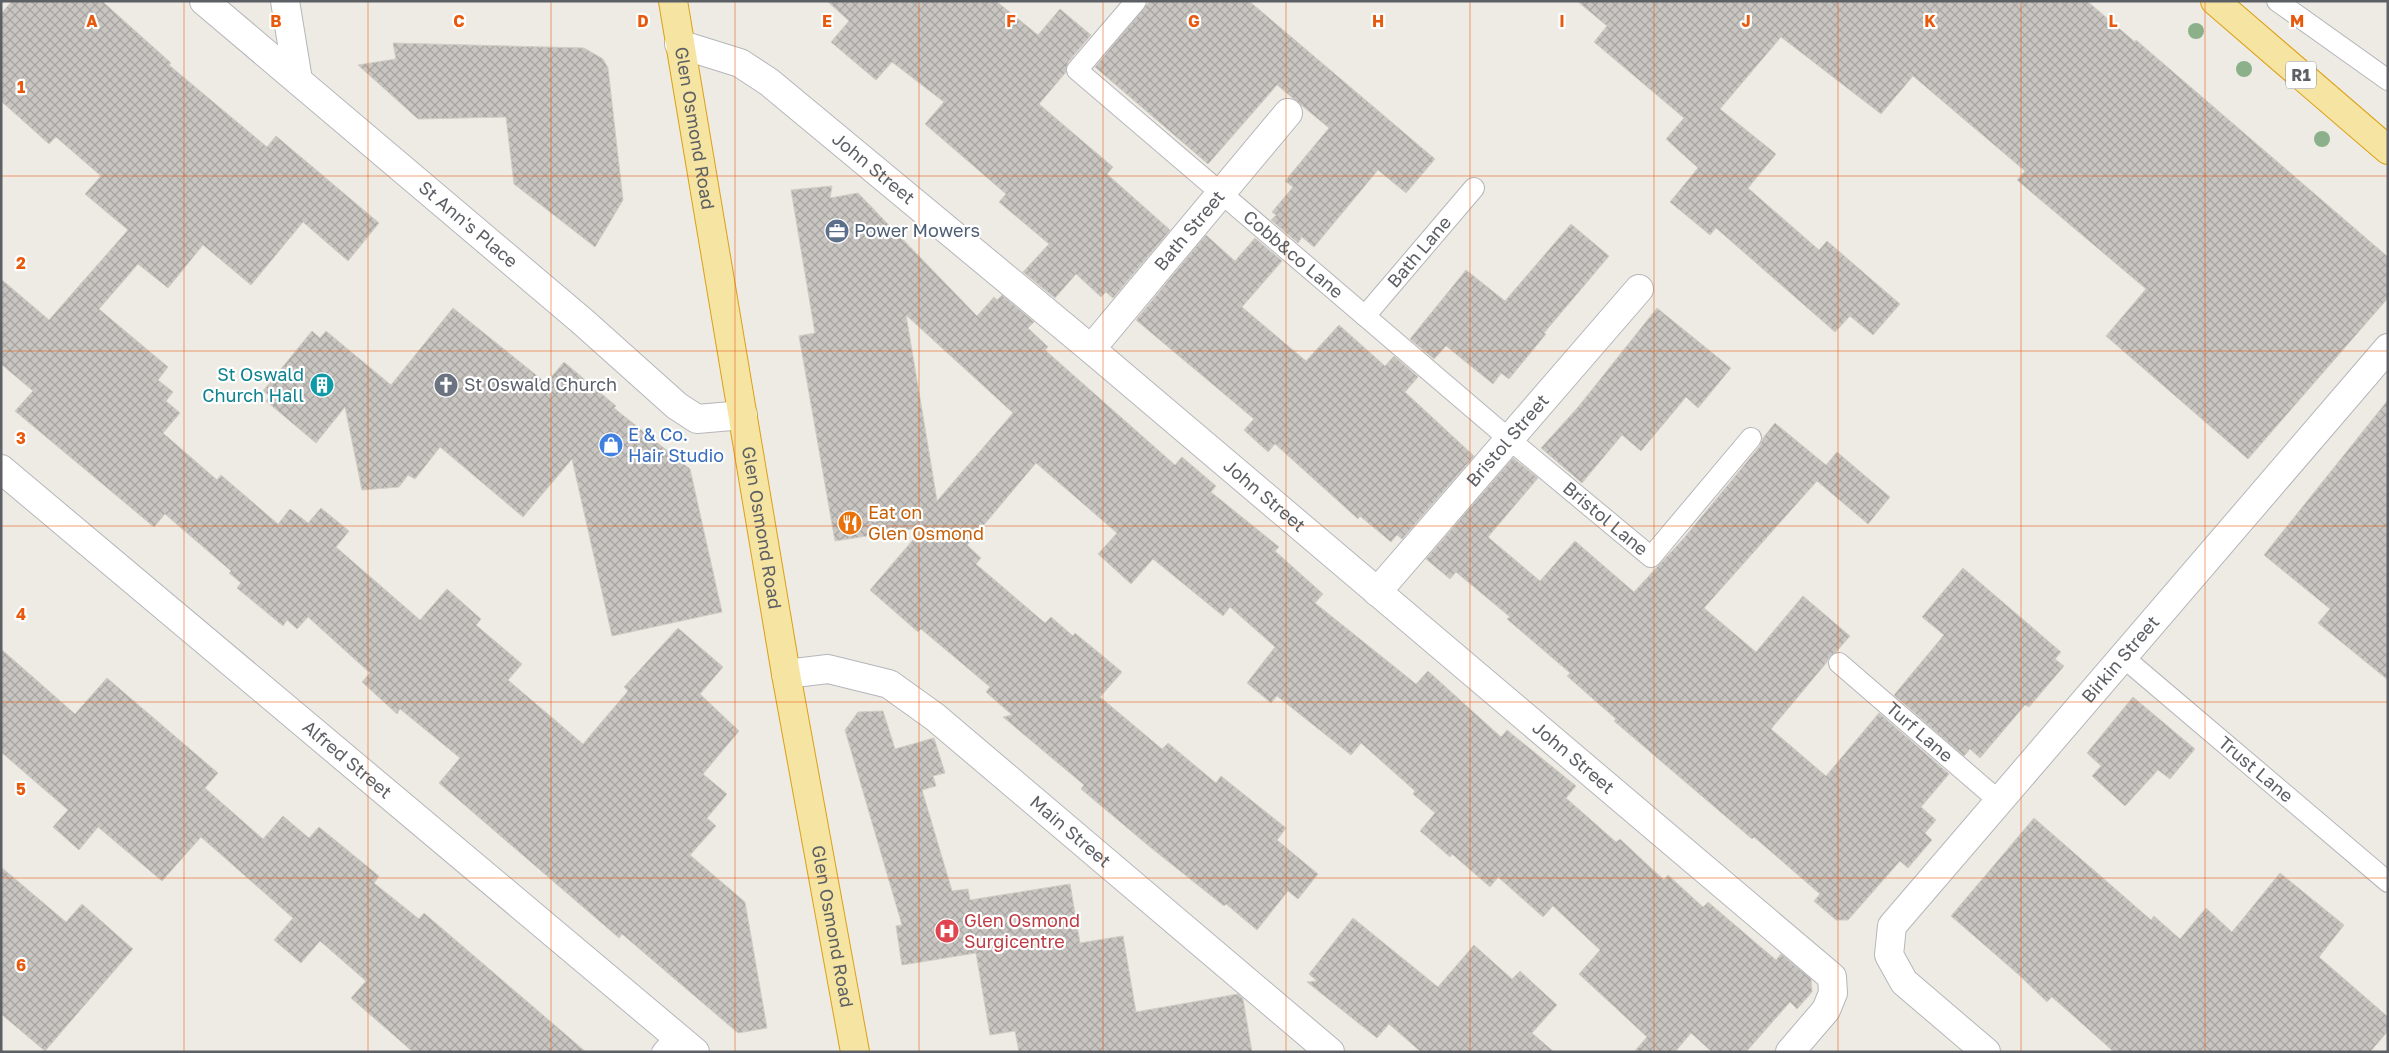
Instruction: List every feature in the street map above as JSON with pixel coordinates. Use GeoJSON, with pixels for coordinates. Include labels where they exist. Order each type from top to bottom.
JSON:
{"type":"FeatureCollection","features":[{"type":"Feature","properties":{"kind":"highway","name":"Glen Osmond Road"},"geometry":{"type":"LineString","coordinates":[[673,1],[786,674],[855,1052]]}},
{"type":"Feature","properties":{"kind":"highway","name":"R1"},"geometry":{"type":"LineString","coordinates":[[2215,1],[2388,150]]}},
{"type":"Feature","properties":{"kind":"street","name":"St Ann's Place"},"geometry":{"type":"LineString","coordinates":[[204,1],[582,321],[677,406],[697,419],[743,416]]}},
{"type":"Feature","properties":{"kind":"street"},"geometry":{"type":"LineString","coordinates":[[285,1],[298,80]]}},
{"type":"Feature","properties":{"kind":"street","name":"John Street"},"geometry":{"type":"LineString","coordinates":[[679,44],[740,64],[769,82],[1090,348],[1832,977],[1833,993],[1826,1010],[1790,1052]]}},
{"type":"Feature","properties":{"kind":"street","name":"Bath Street"},"geometry":{"type":"LineString","coordinates":[[1090,348],[1288,113]]}},
{"type":"Feature","properties":{"kind":"street","name":"Bristol Street"},"geometry":{"type":"LineString","coordinates":[[1378,592],[1639,289]]}},
{"type":"Feature","properties":{"kind":"street","name":"Birkin Street"},"geometry":{"type":"LineString","coordinates":[[1986,1052],[1904,982],[1889,955],[1892,926],[2388,348]]}},
{"type":"Feature","properties":{"kind":"street","name":"Alfred Street"},"geometry":{"type":"LineString","coordinates":[[1,469],[677,1046]]}},
{"type":"Feature","properties":{"kind":"street","name":"Main Street"},"geometry":{"type":"LineString","coordinates":[[786,674],[828,669],[889,684],[935,716],[1330,1052]]}},
{"type":"Feature","properties":{"kind":"lane","name":"Cobb&co Lane"},"geometry":{"type":"LineString","coordinates":[[1136,1],[1077,70],[1509,439]]}},
{"type":"Feature","properties":{"kind":"lane"},"geometry":{"type":"LineString","coordinates":[[2277,1],[2388,80]]}},
{"type":"Feature","properties":{"kind":"lane","name":"Bath Lane"},"geometry":{"type":"LineString","coordinates":[[1365,316],[1474,188]]}},
{"type":"Feature","properties":{"kind":"lane","name":"Bristol Lane"},"geometry":{"type":"LineString","coordinates":[[1509,439],[1652,557],[1751,438]]}},
{"type":"Feature","properties":{"kind":"lane","name":"Trust Lane"},"geometry":{"type":"LineString","coordinates":[[2123,656],[2388,882]]}},
{"type":"Feature","properties":{"kind":"lane","name":"Turf Lane"},"geometry":{"type":"LineString","coordinates":[[1839,663],[1999,801]]}},
{"type":"Feature","properties":{"kind":"building"},"geometry":{"type":"Polygon","coordinates":[[[12,1],[102,1],[171,63],[169,65],[267,147],[276,136],[379,223],[348,261],[303,222],[251,285],[203,245],[168,288],[138,264],[99,309],[168,367],[158,380],[173,392],[166,401],[180,413],[163,433],[217,480],[221,475],[278,524],[290,509],[308,523],[321,508],[349,531],[336,547],[420,620],[447,589],[481,619],[476,625],[522,664],[508,680],[583,744],[628,691],[624,687],[678,628],[723,667],[700,694],[739,731],[703,774],[727,794],[707,818],[716,826],[690,855],[745,902],[767,1028],[738,1033],[622,934],[619,938],[439,783],[460,758],[400,709],[397,714],[362,682],[370,673],[308,617],[297,629],[287,620],[283,626],[237,588],[241,583],[229,573],[231,571],[165,514],[154,527],[15,411],[33,391],[1,364],[1,279],[49,320],[128,230],[85,194],[101,176],[56,137],[49,144],[1,101],[1,14],[12,1]]]}},
{"type":"Feature","properties":{"kind":"building"},"geometry":{"type":"Polygon","coordinates":[[[827,1],[996,1],[1038,35],[1060,9],[1091,35],[1068,62],[1066,72],[1039,104],[1113,167],[1107,174],[1170,230],[1113,298],[1106,292],[1101,297],[1076,274],[1055,298],[1023,272],[1049,244],[999,202],[1006,194],[925,124],[944,102],[892,62],[876,80],[831,42],[849,21],[827,1]]]}},
{"type":"Feature","properties":{"kind":"building"},"geometry":{"type":"Polygon","coordinates":[[[1150,1],[1249,1],[1435,159],[1406,193],[1378,170],[1314,247],[1302,237],[1298,243],[1271,220],[1276,215],[1272,212],[1293,187],[1285,181],[1329,128],[1277,85],[1208,164],[1095,67],[1150,1]]]}},
{"type":"Feature","properties":{"kind":"building"},"geometry":{"type":"Polygon","coordinates":[[[1577,1],[2087,1],[2135,42],[2136,40],[2388,257],[2388,298],[2248,459],[2106,336],[2146,289],[2017,180],[2025,171],[1913,76],[1881,114],[1781,37],[1720,109],[1776,154],[1748,188],[1819,250],[1827,241],[1900,304],[1873,335],[1850,316],[1835,332],[1716,228],[1710,235],[1670,202],[1698,168],[1666,139],[1684,118],[1594,42],[1607,26],[1577,1]]]}},
{"type":"Feature","properties":{"kind":"building"},"geometry":{"type":"Polygon","coordinates":[[[393,43],[584,48],[603,59],[608,68],[623,200],[595,247],[514,184],[506,117],[418,119],[358,65],[396,59],[393,43]]]}},
{"type":"Feature","properties":{"kind":"building"},"geometry":{"type":"Polygon","coordinates":[[[832,186],[830,198],[858,193],[977,316],[994,297],[997,300],[1002,295],[1034,322],[1028,328],[1048,347],[1045,350],[1175,465],[1182,457],[1216,486],[1211,492],[1279,547],[1275,551],[1323,594],[1315,603],[1416,684],[1428,671],[1501,737],[1507,730],[1576,786],[1566,798],[1616,842],[1620,839],[1664,880],[1668,875],[1703,907],[1708,902],[1776,960],[1781,954],[1811,979],[1812,992],[1797,1009],[1790,1002],[1746,1052],[1712,1052],[1691,1033],[1675,1052],[1634,1052],[1647,1037],[1579,974],[1600,950],[1553,906],[1543,917],[1498,877],[1490,887],[1452,854],[1450,857],[1420,831],[1435,813],[1413,794],[1415,791],[1361,743],[1351,755],[1277,696],[1271,703],[1247,683],[1275,647],[1230,607],[1223,616],[1153,559],[1131,584],[1098,554],[1117,533],[1036,463],[967,545],[981,558],[976,564],[1045,623],[1051,617],[1073,636],[1075,633],[1122,672],[1100,697],[1162,749],[1168,743],[1216,783],[1221,776],[1286,828],[1277,840],[1318,874],[1298,899],[1288,891],[1257,930],[1226,904],[1224,906],[1081,789],[1084,785],[1003,717],[1012,715],[986,692],[990,687],[921,629],[918,632],[870,590],[924,527],[835,541],[799,336],[815,333],[791,190],[832,186]],[[906,315],[937,501],[1013,413],[906,315]]]}},
{"type":"Feature","properties":{"kind":"building"},"geometry":{"type":"Polygon","coordinates":[[[1571,224],[1609,256],[1544,333],[1546,334],[1509,379],[1501,373],[1493,384],[1446,346],[1434,359],[1410,339],[1466,270],[1505,301],[1571,224]]]}},
{"type":"Feature","properties":{"kind":"building"},"geometry":{"type":"Polygon","coordinates":[[[1206,235],[1235,261],[1255,238],[1282,261],[1242,307],[1306,361],[1339,325],[1385,366],[1394,356],[1418,377],[1405,392],[1474,456],[1402,539],[1397,535],[1391,542],[1360,516],[1358,519],[1275,444],[1268,452],[1244,430],[1254,419],[1136,320],[1206,235]]]}},
{"type":"Feature","properties":{"kind":"building"},"geometry":{"type":"Polygon","coordinates":[[[453,308],[546,383],[564,362],[616,406],[614,408],[690,469],[722,612],[612,636],[572,459],[523,517],[440,447],[415,479],[408,475],[399,487],[362,490],[345,407],[316,443],[266,401],[270,396],[263,391],[312,331],[320,338],[326,331],[391,385],[453,308]]]}},
{"type":"Feature","properties":{"kind":"building"},"geometry":{"type":"Polygon","coordinates":[[[1657,308],[1731,368],[1698,408],[1686,397],[1641,451],[1622,435],[1582,483],[1541,448],[1579,406],[1657,308]]]}},
{"type":"Feature","properties":{"kind":"building"},"geometry":{"type":"Polygon","coordinates":[[[2388,400],[2388,680],[2318,623],[2330,609],[2264,555],[2388,400]]]}},
{"type":"Feature","properties":{"kind":"building"},"geometry":{"type":"Polygon","coordinates":[[[1775,423],[1826,465],[1837,452],[1890,497],[1868,524],[1817,481],[1704,608],[1756,652],[1803,596],[1850,636],[1830,656],[1771,729],[1826,776],[1879,713],[1949,774],[1921,807],[1936,820],[1925,833],[1932,840],[1908,868],[1900,861],[1848,920],[1836,920],[1814,901],[1820,894],[1754,837],[1752,839],[1614,721],[1616,719],[1567,676],[1570,673],[1507,619],[1510,617],[1456,572],[1450,579],[1426,559],[1513,458],[1538,478],[1488,537],[1540,581],[1575,541],[1634,592],[1684,538],[1760,446],[1763,438],[1775,423]]]}},
{"type":"Feature","properties":{"kind":"building"},"geometry":{"type":"Polygon","coordinates":[[[1963,568],[2061,652],[2055,659],[2064,666],[2029,707],[2025,705],[1980,758],[1970,749],[1964,756],[1894,695],[1944,635],[1922,617],[1963,568]]]}},
{"type":"Feature","properties":{"kind":"building"},"geometry":{"type":"Polygon","coordinates":[[[1,649],[75,714],[107,678],[218,773],[205,788],[263,839],[283,816],[309,838],[319,827],[379,876],[374,883],[419,919],[424,913],[586,1052],[413,1052],[351,998],[366,981],[320,941],[301,963],[274,940],[293,918],[201,837],[162,881],[98,827],[79,850],[53,827],[68,810],[1,752],[1,649]]]}},
{"type":"Feature","properties":{"kind":"building"},"geometry":{"type":"Polygon","coordinates":[[[2133,697],[2195,749],[2170,779],[2158,770],[2125,806],[2092,776],[2101,766],[2087,753],[2133,697]]]}},
{"type":"Feature","properties":{"kind":"building"},"geometry":{"type":"Polygon","coordinates":[[[883,711],[895,749],[934,738],[945,773],[933,776],[936,786],[922,790],[952,891],[968,889],[970,900],[1070,884],[1080,943],[1123,936],[1136,1012],[1238,994],[1243,999],[1252,1052],[1019,1052],[1015,1031],[990,1035],[976,953],[902,965],[896,926],[902,925],[845,730],[858,712],[883,711]]]}},
{"type":"Feature","properties":{"kind":"building"},"geometry":{"type":"Polygon","coordinates":[[[2034,818],[2151,920],[2154,916],[2180,939],[2206,908],[2232,932],[2280,873],[2344,925],[2319,957],[2388,1017],[2388,1031],[2370,1052],[2114,1052],[2052,997],[2047,1002],[1951,916],[2034,818]]]}},
{"type":"Feature","properties":{"kind":"building"},"geometry":{"type":"Polygon","coordinates":[[[1,867],[66,922],[82,904],[133,949],[45,1051],[1,1014],[1,867]]]}},
{"type":"Feature","properties":{"kind":"building"},"geometry":{"type":"Polygon","coordinates":[[[1353,918],[1438,987],[1474,945],[1512,979],[1520,971],[1557,1005],[1532,1033],[1554,1052],[1421,1052],[1389,1024],[1377,1038],[1307,982],[1317,981],[1309,974],[1353,918]]]}},
{"type":"Feature","properties":{"kind":"place","name":"Power Mowers"},"geometry":{"type":"Point","coordinates":[837,231]}},
{"type":"Feature","properties":{"kind":"place","name":"St Oswald Church Hall"},"geometry":{"type":"Point","coordinates":[322,385]}},
{"type":"Feature","properties":{"kind":"place","name":"St Oswald Church"},"geometry":{"type":"Point","coordinates":[446,385]}},
{"type":"Feature","properties":{"kind":"place","name":"E & Co. Hair Studio"},"geometry":{"type":"Point","coordinates":[611,445]}},
{"type":"Feature","properties":{"kind":"place","name":"Eat on Glen Osmond"},"geometry":{"type":"Point","coordinates":[850,523]}},
{"type":"Feature","properties":{"kind":"place","name":"Glen Osmond Surgicentre"},"geometry":{"type":"Point","coordinates":[947,931]}}]}
